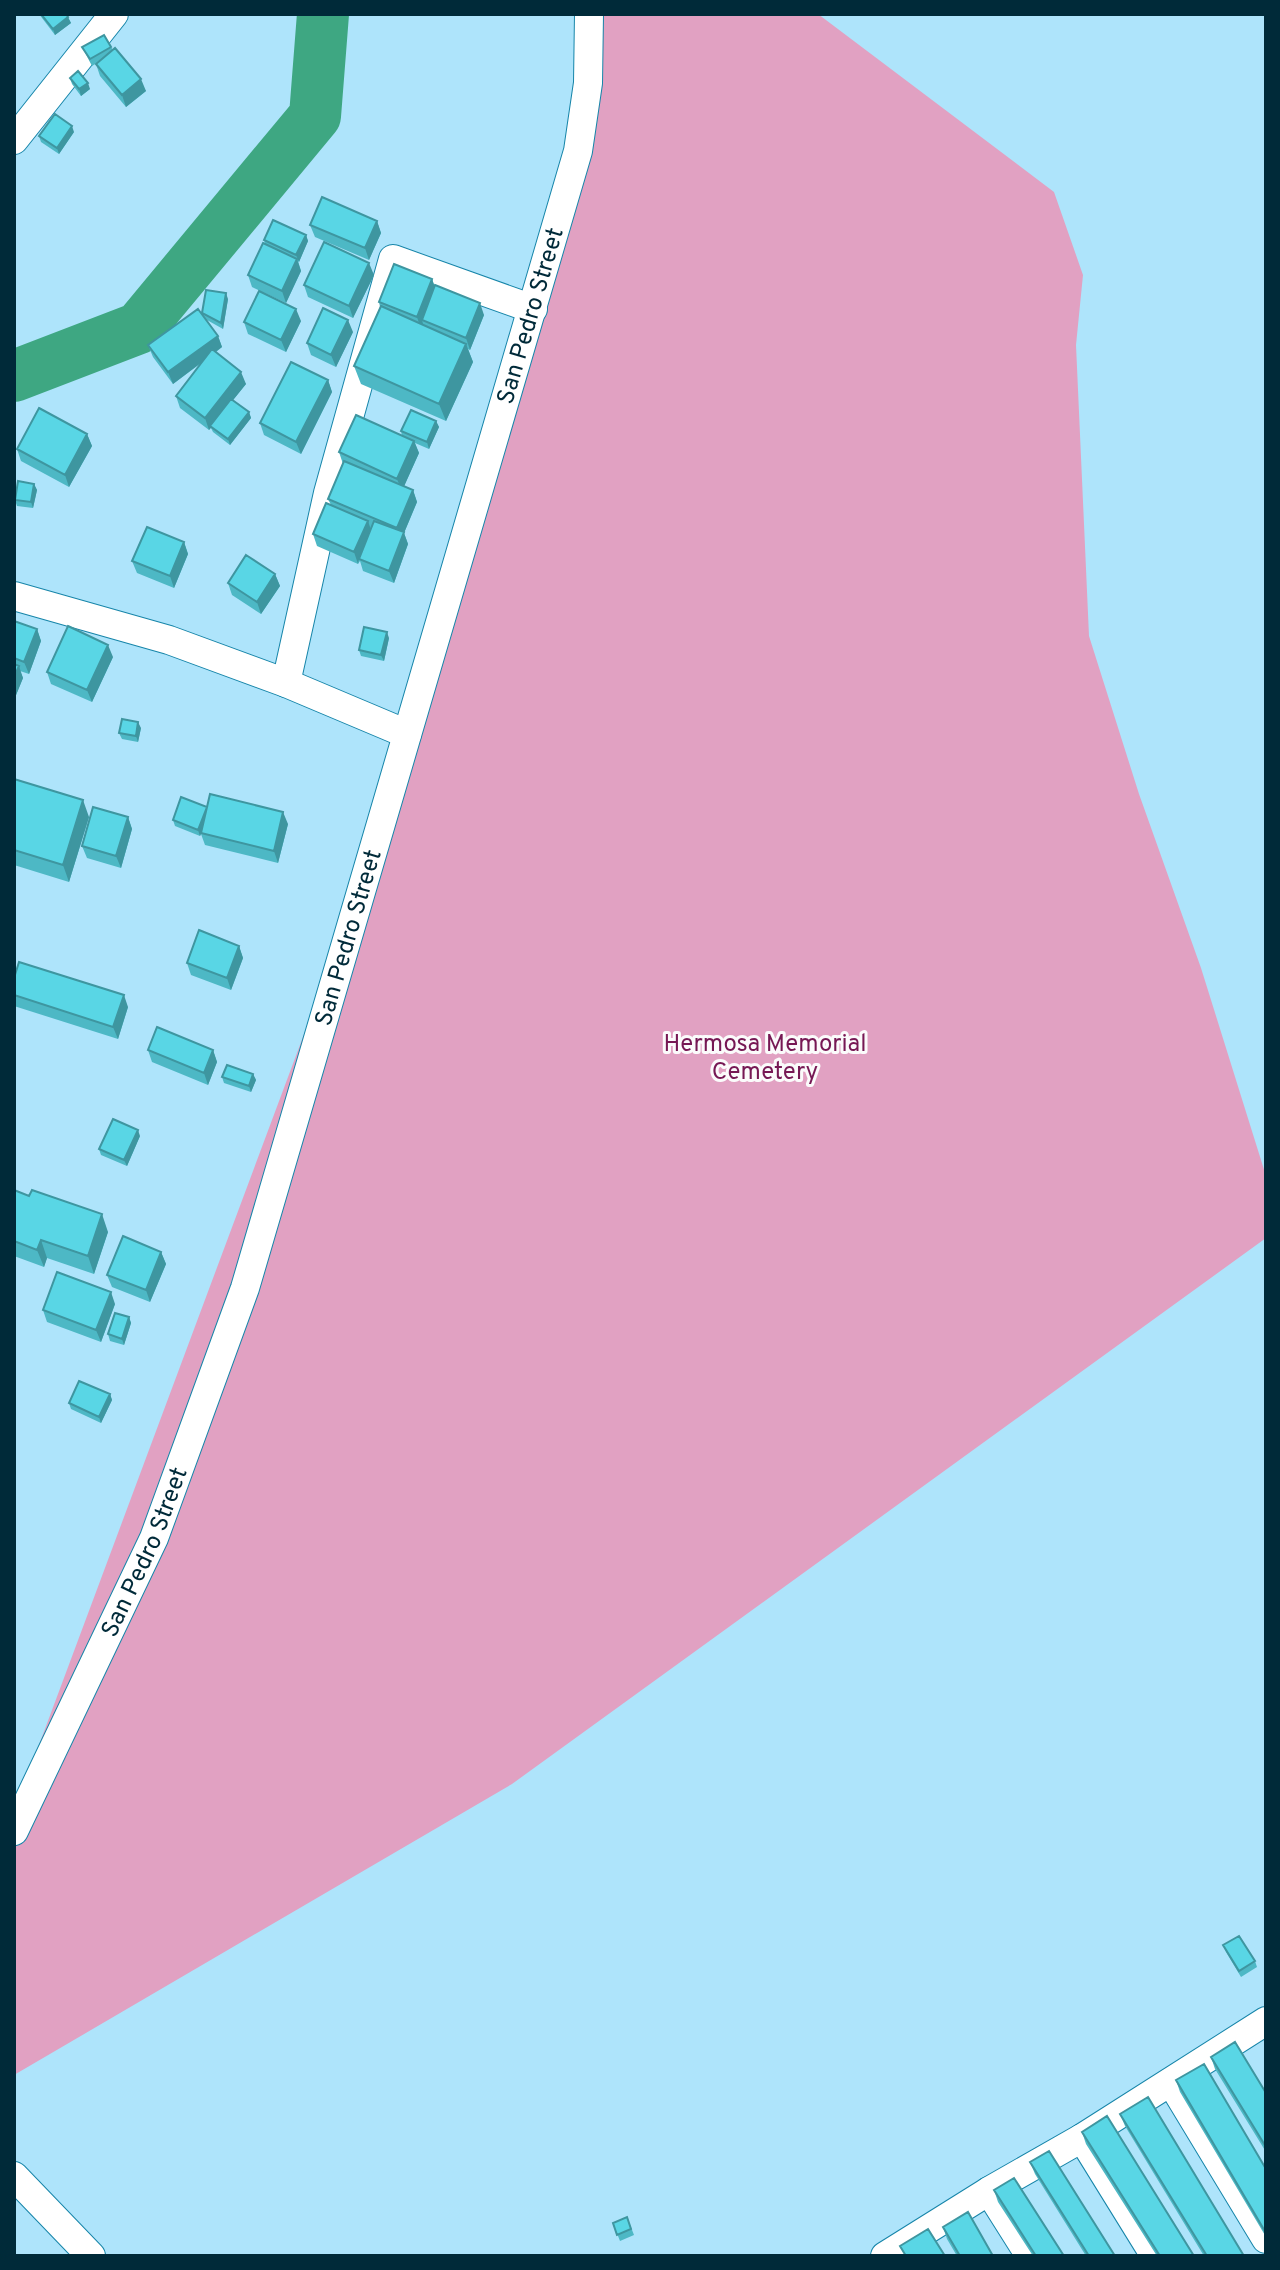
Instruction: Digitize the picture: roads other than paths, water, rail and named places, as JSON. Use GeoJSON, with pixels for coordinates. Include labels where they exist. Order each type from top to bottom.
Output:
{"type":"FeatureCollection","features":[{"type":"Feature","properties":{"kind":"street"},"geometry":{"type":"LineString","coordinates":[[14,140],[114,14]]}},
{"type":"Feature","properties":{"kind":"street","name":"San Pedro Street"},"geometry":{"type":"LineString","coordinates":[[14,1831],[154,1538],[240,1302],[578,151],[588,83],[589,14]]}},
{"type":"Feature","properties":{"kind":"street"},"geometry":{"type":"LineString","coordinates":[[286,683],[328,493],[393,259],[533,309]]}},
{"type":"Feature","properties":{"kind":"street"},"geometry":{"type":"LineString","coordinates":[[14,596],[169,640],[286,683],[407,734]]}},
{"type":"Feature","properties":{"kind":"street"},"geometry":{"type":"LineString","coordinates":[[894,2254],[989,2191],[1082,2138],[1265,2023]]}},
{"type":"Feature","properties":{"kind":"street"},"geometry":{"type":"LineString","coordinates":[[1171,2082],[1266,2239]]}},
{"type":"Feature","properties":{"kind":"street"},"geometry":{"type":"LineString","coordinates":[[1082,2138],[1155,2256]]}},
{"type":"Feature","properties":{"kind":"street"},"geometry":{"type":"LineString","coordinates":[[14,2176],[91,2256]]}},
{"type":"Feature","properties":{"kind":"street"},"geometry":{"type":"LineString","coordinates":[[989,2191],[1030,2256]]}},
{"type":"Feature","properties":{"kind":"waterway"},"geometry":{"type":"LineString","coordinates":[[14,376],[139,328],[315,116],[323,14]]}},
{"type":"Feature","properties":{"kind":"park label","name":"Hermosa Memorial Cemetery"},"geometry":{"type":"Point","coordinates":[765,1057]}}]}
